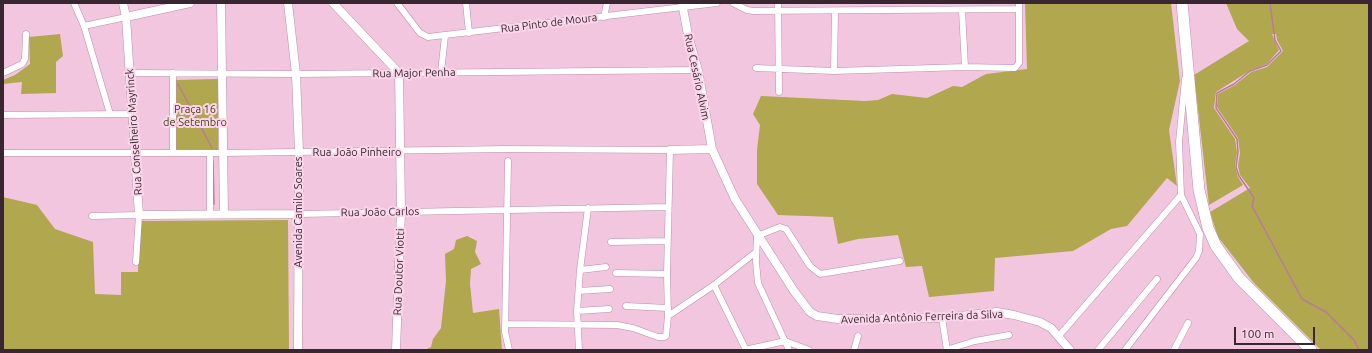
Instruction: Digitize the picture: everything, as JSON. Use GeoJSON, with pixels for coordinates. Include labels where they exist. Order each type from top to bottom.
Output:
{"type":"FeatureCollection","features":[{"type":"Feature","properties":{"kind":"highway"},"geometry":{"type":"LineString","coordinates":[[1183,9],[1198,190],[1208,228],[1216,246],[1239,278],[1310,350]]}},
{"type":"Feature","properties":{"kind":"street"},"geometry":{"type":"LineString","coordinates":[[74,3],[84,26],[110,114]]}},
{"type":"Feature","properties":{"kind":"street","name":"Rua Conselheiro Mayrinck"},"geometry":{"type":"LineString","coordinates":[[123,3],[126,17],[136,153],[139,215],[136,262]]}},
{"type":"Feature","properties":{"kind":"street"},"geometry":{"type":"LineString","coordinates":[[84,26],[190,3]]}},
{"type":"Feature","properties":{"kind":"street"},"geometry":{"type":"LineString","coordinates":[[221,3],[224,214]]}},
{"type":"Feature","properties":{"kind":"street","name":"Avenida Camilo Soares"},"geometry":{"type":"LineString","coordinates":[[288,3],[296,74],[299,152],[298,350]]}},
{"type":"Feature","properties":{"kind":"street"},"geometry":{"type":"LineString","coordinates":[[333,3],[399,73]]}},
{"type":"Feature","properties":{"kind":"street","name":"Rua Pinto de Moura"},"geometry":{"type":"LineString","coordinates":[[397,3],[420,33],[428,37],[604,17],[682,4],[717,3]]}},
{"type":"Feature","properties":{"kind":"street"},"geometry":{"type":"LineString","coordinates":[[466,3],[469,33]]}},
{"type":"Feature","properties":{"kind":"street"},"geometry":{"type":"LineString","coordinates":[[604,17],[607,3]]}},
{"type":"Feature","properties":{"kind":"street"},"geometry":{"type":"LineString","coordinates":[[733,3],[747,10],[778,11],[962,10],[1019,6],[1019,63],[1015,68],[965,67],[834,71],[756,68]]}},
{"type":"Feature","properties":{"kind":"street"},"geometry":{"type":"LineString","coordinates":[[778,3],[779,92]]}},
{"type":"Feature","properties":{"kind":"street"},"geometry":{"type":"LineString","coordinates":[[1183,9],[1187,3]]}},
{"type":"Feature","properties":{"kind":"street","name":"Rua Cesário Alvim"},"geometry":{"type":"LineString","coordinates":[[682,4],[698,70],[712,149]]}},
{"type":"Feature","properties":{"kind":"street"},"geometry":{"type":"LineString","coordinates":[[962,10],[965,67]]}},
{"type":"Feature","properties":{"kind":"street"},"geometry":{"type":"LineString","coordinates":[[834,71],[835,11]]}},
{"type":"Feature","properties":{"kind":"street"},"geometry":{"type":"LineString","coordinates":[[3,73],[22,64],[25,59],[26,34]]}},
{"type":"Feature","properties":{"kind":"street"},"geometry":{"type":"LineString","coordinates":[[441,72],[445,36]]}},
{"type":"Feature","properties":{"kind":"street"},"geometry":{"type":"LineString","coordinates":[[1125,350],[1196,258],[1199,251],[1200,234],[1181,195],[1179,142],[1187,62]]}},
{"type":"Feature","properties":{"kind":"street","name":"Rua Major Penha"},"geometry":{"type":"LineString","coordinates":[[130,73],[296,74],[698,70]]}},
{"type":"Feature","properties":{"kind":"street"},"geometry":{"type":"LineString","coordinates":[[173,73],[173,153]]}},
{"type":"Feature","properties":{"kind":"street","name":"Rua Doutor Viotti"},"geometry":{"type":"LineString","coordinates":[[397,349],[401,211],[399,73]]}},
{"type":"Feature","properties":{"kind":"street"},"geometry":{"type":"LineString","coordinates":[[3,115],[133,114]]}},
{"type":"Feature","properties":{"kind":"street","name":"Rua João Pinheiro"},"geometry":{"type":"LineString","coordinates":[[3,153],[224,153],[712,149]]}},
{"type":"Feature","properties":{"kind":"street","name":"Avenida Antônio Ferreira da Silva"},"geometry":{"type":"LineString","coordinates":[[712,149],[735,199],[757,236],[804,306],[817,316],[838,320],[942,318],[997,312],[1014,314],[1040,322],[1051,328],[1070,350]]}},
{"type":"Feature","properties":{"kind":"street"},"geometry":{"type":"LineString","coordinates":[[506,324],[608,325],[633,328],[661,338],[667,332],[667,241],[670,150]]}},
{"type":"Feature","properties":{"kind":"street"},"geometry":{"type":"LineString","coordinates":[[210,153],[210,214]]}},
{"type":"Feature","properties":{"kind":"street"},"geometry":{"type":"LineString","coordinates":[[508,161],[505,332],[509,350]]}},
{"type":"Feature","properties":{"kind":"street"},"geometry":{"type":"LineString","coordinates":[[1058,337],[1181,195]]}},
{"type":"Feature","properties":{"kind":"street","name":"Rua João Carlos"},"geometry":{"type":"LineString","coordinates":[[92,216],[298,214],[668,207]]}},
{"type":"Feature","properties":{"kind":"street"},"geometry":{"type":"LineString","coordinates":[[579,350],[577,311],[580,270],[588,208]]}},
{"type":"Feature","properties":{"kind":"street"},"geometry":{"type":"LineString","coordinates":[[789,350],[761,291],[756,272],[757,236],[780,227],[786,228],[810,266],[820,274],[900,261]]}},
{"type":"Feature","properties":{"kind":"street"},"geometry":{"type":"LineString","coordinates":[[611,242],[667,241]]}},
{"type":"Feature","properties":{"kind":"street"},"geometry":{"type":"LineString","coordinates":[[668,316],[714,285],[756,252]]}},
{"type":"Feature","properties":{"kind":"street"},"geometry":{"type":"LineString","coordinates":[[580,270],[606,267]]}},
{"type":"Feature","properties":{"kind":"street"},"geometry":{"type":"LineString","coordinates":[[616,273],[667,274]]}},
{"type":"Feature","properties":{"kind":"street"},"geometry":{"type":"LineString","coordinates":[[1098,350],[1157,280]]}},
{"type":"Feature","properties":{"kind":"street"},"geometry":{"type":"LineString","coordinates":[[714,285],[746,350],[785,341],[809,350]]}},
{"type":"Feature","properties":{"kind":"street"},"geometry":{"type":"LineString","coordinates":[[579,291],[610,289]]}},
{"type":"Feature","properties":{"kind":"street"},"geometry":{"type":"LineString","coordinates":[[626,306],[668,308]]}},
{"type":"Feature","properties":{"kind":"street"},"geometry":{"type":"LineString","coordinates":[[577,311],[608,309]]}},
{"type":"Feature","properties":{"kind":"street"},"geometry":{"type":"LineString","coordinates":[[942,318],[947,350],[975,341],[1009,335]]}},
{"type":"Feature","properties":{"kind":"street"},"geometry":{"type":"LineString","coordinates":[[1174,350],[1188,323]]}},
{"type":"Feature","properties":{"kind":"street"},"geometry":{"type":"LineString","coordinates":[[854,350],[858,336]]}},
{"type":"Feature","properties":{"kind":"green space"},"geometry":{"type":"Polygon","coordinates":[[[1025,3],[1171,3],[1180,81],[1169,130],[1177,186],[1167,178],[1127,226],[1111,229],[1073,251],[995,258],[994,291],[929,297],[922,266],[906,267],[898,235],[858,239],[838,244],[833,217],[778,215],[757,184],[757,150],[760,125],[753,114],[761,96],[865,101],[878,100],[892,94],[927,98],[953,86],[962,87],[986,74],[1027,69],[1025,3]]]}},
{"type":"Feature","properties":{"kind":"green space"},"geometry":{"type":"Polygon","coordinates":[[[1226,3],[1369,3],[1369,350],[1321,350],[1254,283],[1218,237],[1210,212],[1250,188],[1240,175],[1238,166],[1240,153],[1238,138],[1217,107],[1218,94],[1235,85],[1251,72],[1267,67],[1283,51],[1277,40],[1276,34],[1272,34],[1279,50],[1267,64],[1251,70],[1216,92],[1214,108],[1235,139],[1237,152],[1235,166],[1238,177],[1243,185],[1209,205],[1194,75],[1249,41],[1237,29],[1226,3]]]}},
{"type":"Feature","properties":{"kind":"green space"},"geometry":{"type":"Polygon","coordinates":[[[60,34],[63,56],[56,62],[56,93],[21,94],[22,82],[3,84],[3,80],[15,75],[30,64],[29,37],[60,34]]]}},
{"type":"Feature","properties":{"kind":"green space","name":"Praça 16 de Setembro"},"geometry":{"type":"Polygon","coordinates":[[[218,79],[218,152],[173,150],[173,80],[218,79]]]}},
{"type":"Feature","properties":{"kind":"green space"},"geometry":{"type":"Polygon","coordinates":[[[3,197],[37,205],[55,229],[93,242],[95,294],[121,295],[121,272],[138,272],[139,221],[288,220],[289,350],[3,350],[3,197]]]}},
{"type":"Feature","properties":{"kind":"green space"},"geometry":{"type":"Polygon","coordinates":[[[467,236],[477,241],[475,252],[481,264],[471,269],[470,284],[473,313],[499,309],[502,350],[424,350],[431,347],[433,339],[441,328],[446,281],[445,254],[454,249],[456,240],[467,236]]]}},
{"type":"Feature","properties":{"kind":"waterway"},"geometry":{"type":"LineString","coordinates":[[1270,3],[1275,40],[1281,51],[1267,65],[1250,71],[1234,84],[1217,93],[1216,108],[1237,139],[1238,152],[1236,167],[1239,176],[1254,198],[1252,206],[1302,299],[1326,312],[1354,340],[1359,350]]}},
{"type":"Feature","properties":{"kind":"waterway"},"geometry":{"type":"LineString","coordinates":[[178,84],[212,148]]}},
{"type":"Feature","properties":{"kind":"waterway"},"geometry":{"type":"LineString","coordinates":[[213,161],[214,204]]}}]}
